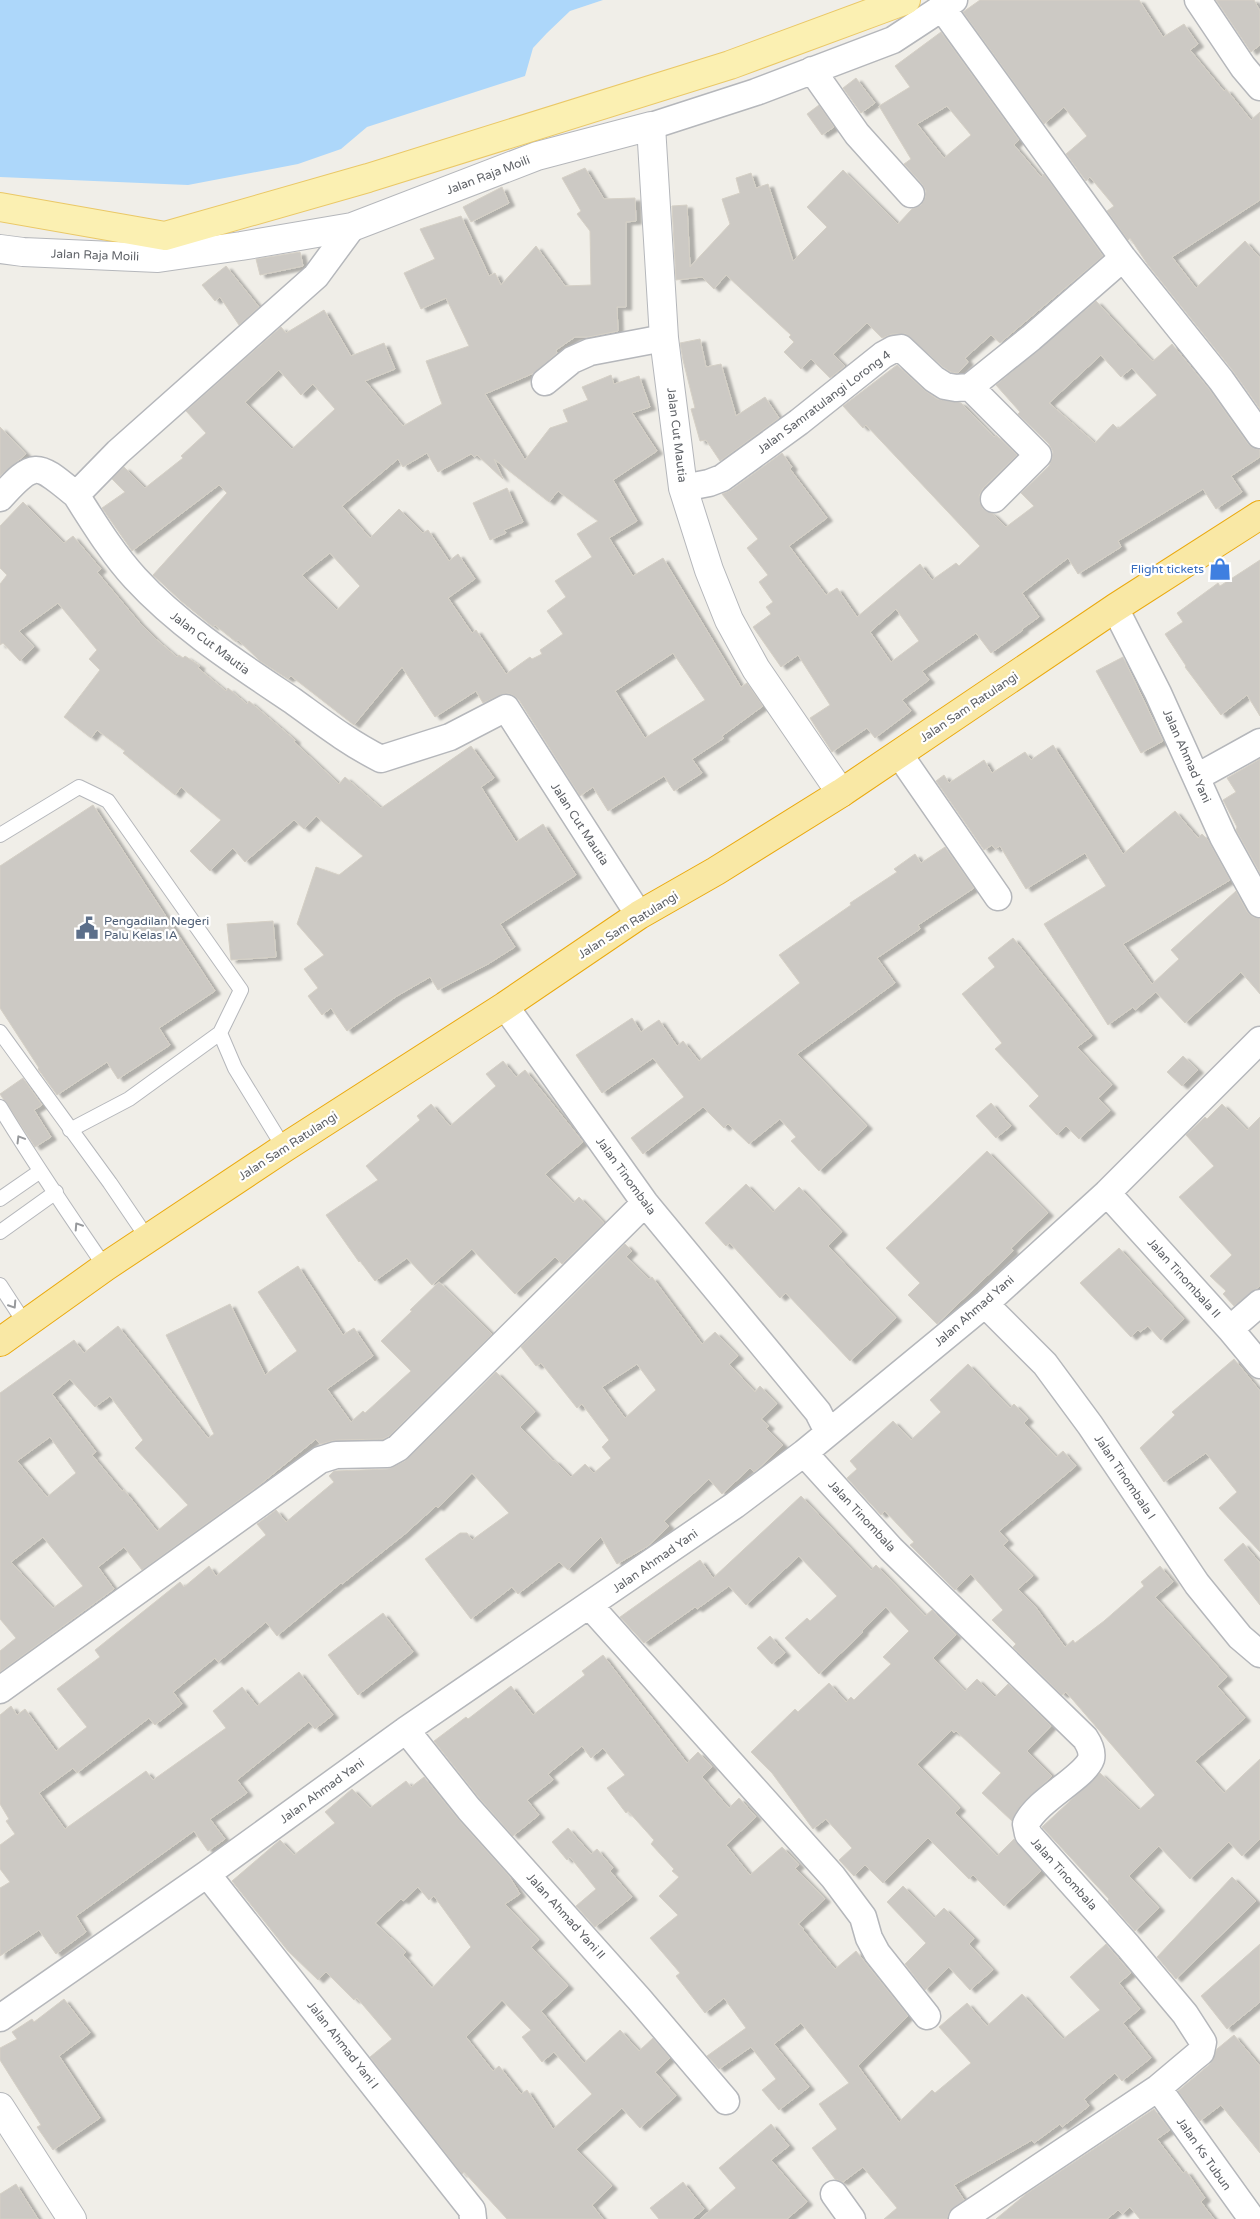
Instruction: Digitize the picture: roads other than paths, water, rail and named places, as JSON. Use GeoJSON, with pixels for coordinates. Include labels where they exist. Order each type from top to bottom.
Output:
{"type":"FeatureCollection","features":[{"type":"Feature","properties":{"kind":"highway","name":"Jalan Sam Ratulangi"},"geometry":{"type":"LineString","coordinates":[[0,1342],[105,1267],[284,1148],[505,1006],[639,915],[716,872],[841,793],[1115,608],[1260,515]]}},
{"type":"Feature","properties":{"kind":"main road"},"geometry":{"type":"LineString","coordinates":[[0,207],[165,236],[368,178],[730,65],[906,0]]}},
{"type":"Feature","properties":{"kind":"street"},"geometry":{"type":"LineString","coordinates":[[1198,0],[1243,67],[1260,87]]}},
{"type":"Feature","properties":{"kind":"street"},"geometry":{"type":"LineString","coordinates":[[948,4],[1123,258],[1220,380],[1260,435]]}},
{"type":"Feature","properties":{"kind":"street","name":"Jalan Raja Moili"},"geometry":{"type":"LineString","coordinates":[[0,249],[23,252],[158,258],[241,246],[352,226],[537,156],[651,126],[756,92],[893,40],[948,4]]}},
{"type":"Feature","properties":{"kind":"street"},"geometry":{"type":"LineString","coordinates":[[812,70],[857,134],[911,194]]}},
{"type":"Feature","properties":{"kind":"street","name":"Jalan Cut Mautia"},"geometry":{"type":"LineString","coordinates":[[651,126],[664,338],[684,488],[709,570],[729,620],[756,669],[841,793]]}},
{"type":"Feature","properties":{"kind":"street"},"geometry":{"type":"LineString","coordinates":[[0,498],[20,476],[27,471],[38,470],[48,472],[76,495],[118,452],[316,276],[352,226]]}},
{"type":"Feature","properties":{"kind":"street"},"geometry":{"type":"LineString","coordinates":[[994,499],[1038,455],[970,387],[1123,258]]}},
{"type":"Feature","properties":{"kind":"street"},"geometry":{"type":"LineString","coordinates":[[545,382],[572,360],[590,352],[664,338]]}},
{"type":"Feature","properties":{"kind":"street","name":"Jalan Samratulangi Lorong 4"},"geometry":{"type":"LineString","coordinates":[[684,488],[709,483],[722,478],[894,349],[901,348],[934,379],[945,386],[956,388],[970,387]]}},
{"type":"Feature","properties":{"kind":"street","name":"Jalan Cut Mautia"},"geometry":{"type":"LineString","coordinates":[[76,495],[110,548],[134,577],[165,609],[228,657],[353,745],[381,759],[450,737],[506,708],[639,915]]}},
{"type":"Feature","properties":{"kind":"street","name":"Jalan Ahmad Yani"},"geometry":{"type":"LineString","coordinates":[[1115,608],[1197,776],[1222,836],[1260,904]]}},
{"type":"Feature","properties":{"kind":"street"},"geometry":{"type":"LineString","coordinates":[[1197,776],[1260,742]]}},
{"type":"Feature","properties":{"kind":"street"},"geometry":{"type":"LineString","coordinates":[[899,754],[998,897]]}},
{"type":"Feature","properties":{"kind":"street","name":"Jalan Tinombala"},"geometry":{"type":"LineString","coordinates":[[505,1006],[645,1203],[818,1412],[825,1426],[825,1435]]}},
{"type":"Feature","properties":{"kind":"street","name":"Jalan Ahmad Yani"},"geometry":{"type":"LineString","coordinates":[[0,2018],[207,1874],[406,1730],[590,1606],[735,1505],[804,1453],[985,1304],[1107,1193],[1260,1040]]}},
{"type":"Feature","properties":{"kind":"street","name":"Jalan Tinombala II"},"geometry":{"type":"LineString","coordinates":[[1107,1193],[1230,1329],[1260,1365]]}},
{"type":"Feature","properties":{"kind":"street"},"geometry":{"type":"LineString","coordinates":[[0,1690],[320,1460],[336,1454],[387,1454],[398,1448],[645,1203]]}},
{"type":"Feature","properties":{"kind":"street","name":"Jalan Tinombala I"},"geometry":{"type":"LineString","coordinates":[[985,1304],[1045,1364],[1090,1425],[1197,1584],[1240,1637],[1260,1654]]}},
{"type":"Feature","properties":{"kind":"street"},"geometry":{"type":"LineString","coordinates":[[1230,1329],[1260,1304]]}},
{"type":"Feature","properties":{"kind":"street","name":"Jalan Tinombala"},"geometry":{"type":"LineString","coordinates":[[804,1453],[891,1549],[1090,1745],[1092,1754],[1088,1765],[1032,1812],[1026,1828],[1031,1839],[1128,1946],[1186,2014],[1202,2038],[1203,2046],[1201,2052],[1158,2088],[962,2219]]}},
{"type":"Feature","properties":{"kind":"street"},"geometry":{"type":"LineString","coordinates":[[590,1606],[833,1877],[863,1917],[869,1938],[877,1953],[927,2016]]}},
{"type":"Feature","properties":{"kind":"street","name":"Jalan Ahmad Yani II"},"geometry":{"type":"LineString","coordinates":[[406,1730],[469,1809],[639,1999],[726,2101]]}},
{"type":"Feature","properties":{"kind":"street","name":"Jalan Ahmad Yani I"},"geometry":{"type":"LineString","coordinates":[[207,1874],[472,2210],[473,2219]]}},
{"type":"Feature","properties":{"kind":"street","name":"Jalan Ks Tubun"},"geometry":{"type":"LineString","coordinates":[[1158,2088],[1252,2219]]}},
{"type":"Feature","properties":{"kind":"street"},"geometry":{"type":"LineString","coordinates":[[0,2107],[72,2219]]}},
{"type":"Feature","properties":{"kind":"street"},"geometry":{"type":"LineString","coordinates":[[834,2194],[852,2219]]}},
{"type":"Feature","properties":{"kind":"lane"},"geometry":{"type":"LineString","coordinates":[[0,835],[79,787],[108,801],[241,990],[220,1033],[129,1099],[70,1130]]}},
{"type":"Feature","properties":{"kind":"lane"},"geometry":{"type":"LineString","coordinates":[[0,1032],[110,1183],[148,1239]]}},
{"type":"Feature","properties":{"kind":"lane"},"geometry":{"type":"LineString","coordinates":[[220,1033],[235,1068],[284,1148]]}},
{"type":"Feature","properties":{"kind":"lane"},"geometry":{"type":"LineString","coordinates":[[0,1107],[39,1172],[56,1192],[105,1267]]}},
{"type":"Feature","properties":{"kind":"lane"},"geometry":{"type":"LineString","coordinates":[[0,1199],[39,1172]]}},
{"type":"Feature","properties":{"kind":"lane"},"geometry":{"type":"LineString","coordinates":[[0,1232],[56,1192]]}},
{"type":"Feature","properties":{"kind":"lane"},"geometry":{"type":"LineString","coordinates":[[0,1285],[26,1325]]}},
{"type":"Feature","properties":{"kind":"water"},"geometry":{"type":"Polygon","coordinates":[[[0,0],[603,0],[570,11],[547,33],[533,48],[525,76],[367,127],[341,149],[298,164],[188,185],[0,177],[0,0]]]}},
{"type":"Feature","properties":{"kind":"place","name":"Flight tickets"},"geometry":{"type":"Point","coordinates":[1220,569]}},
{"type":"Feature","properties":{"kind":"place","name":"Pengadilan Negeri Palu Kelas IA"},"geometry":{"type":"Point","coordinates":[87,928]}}]}
